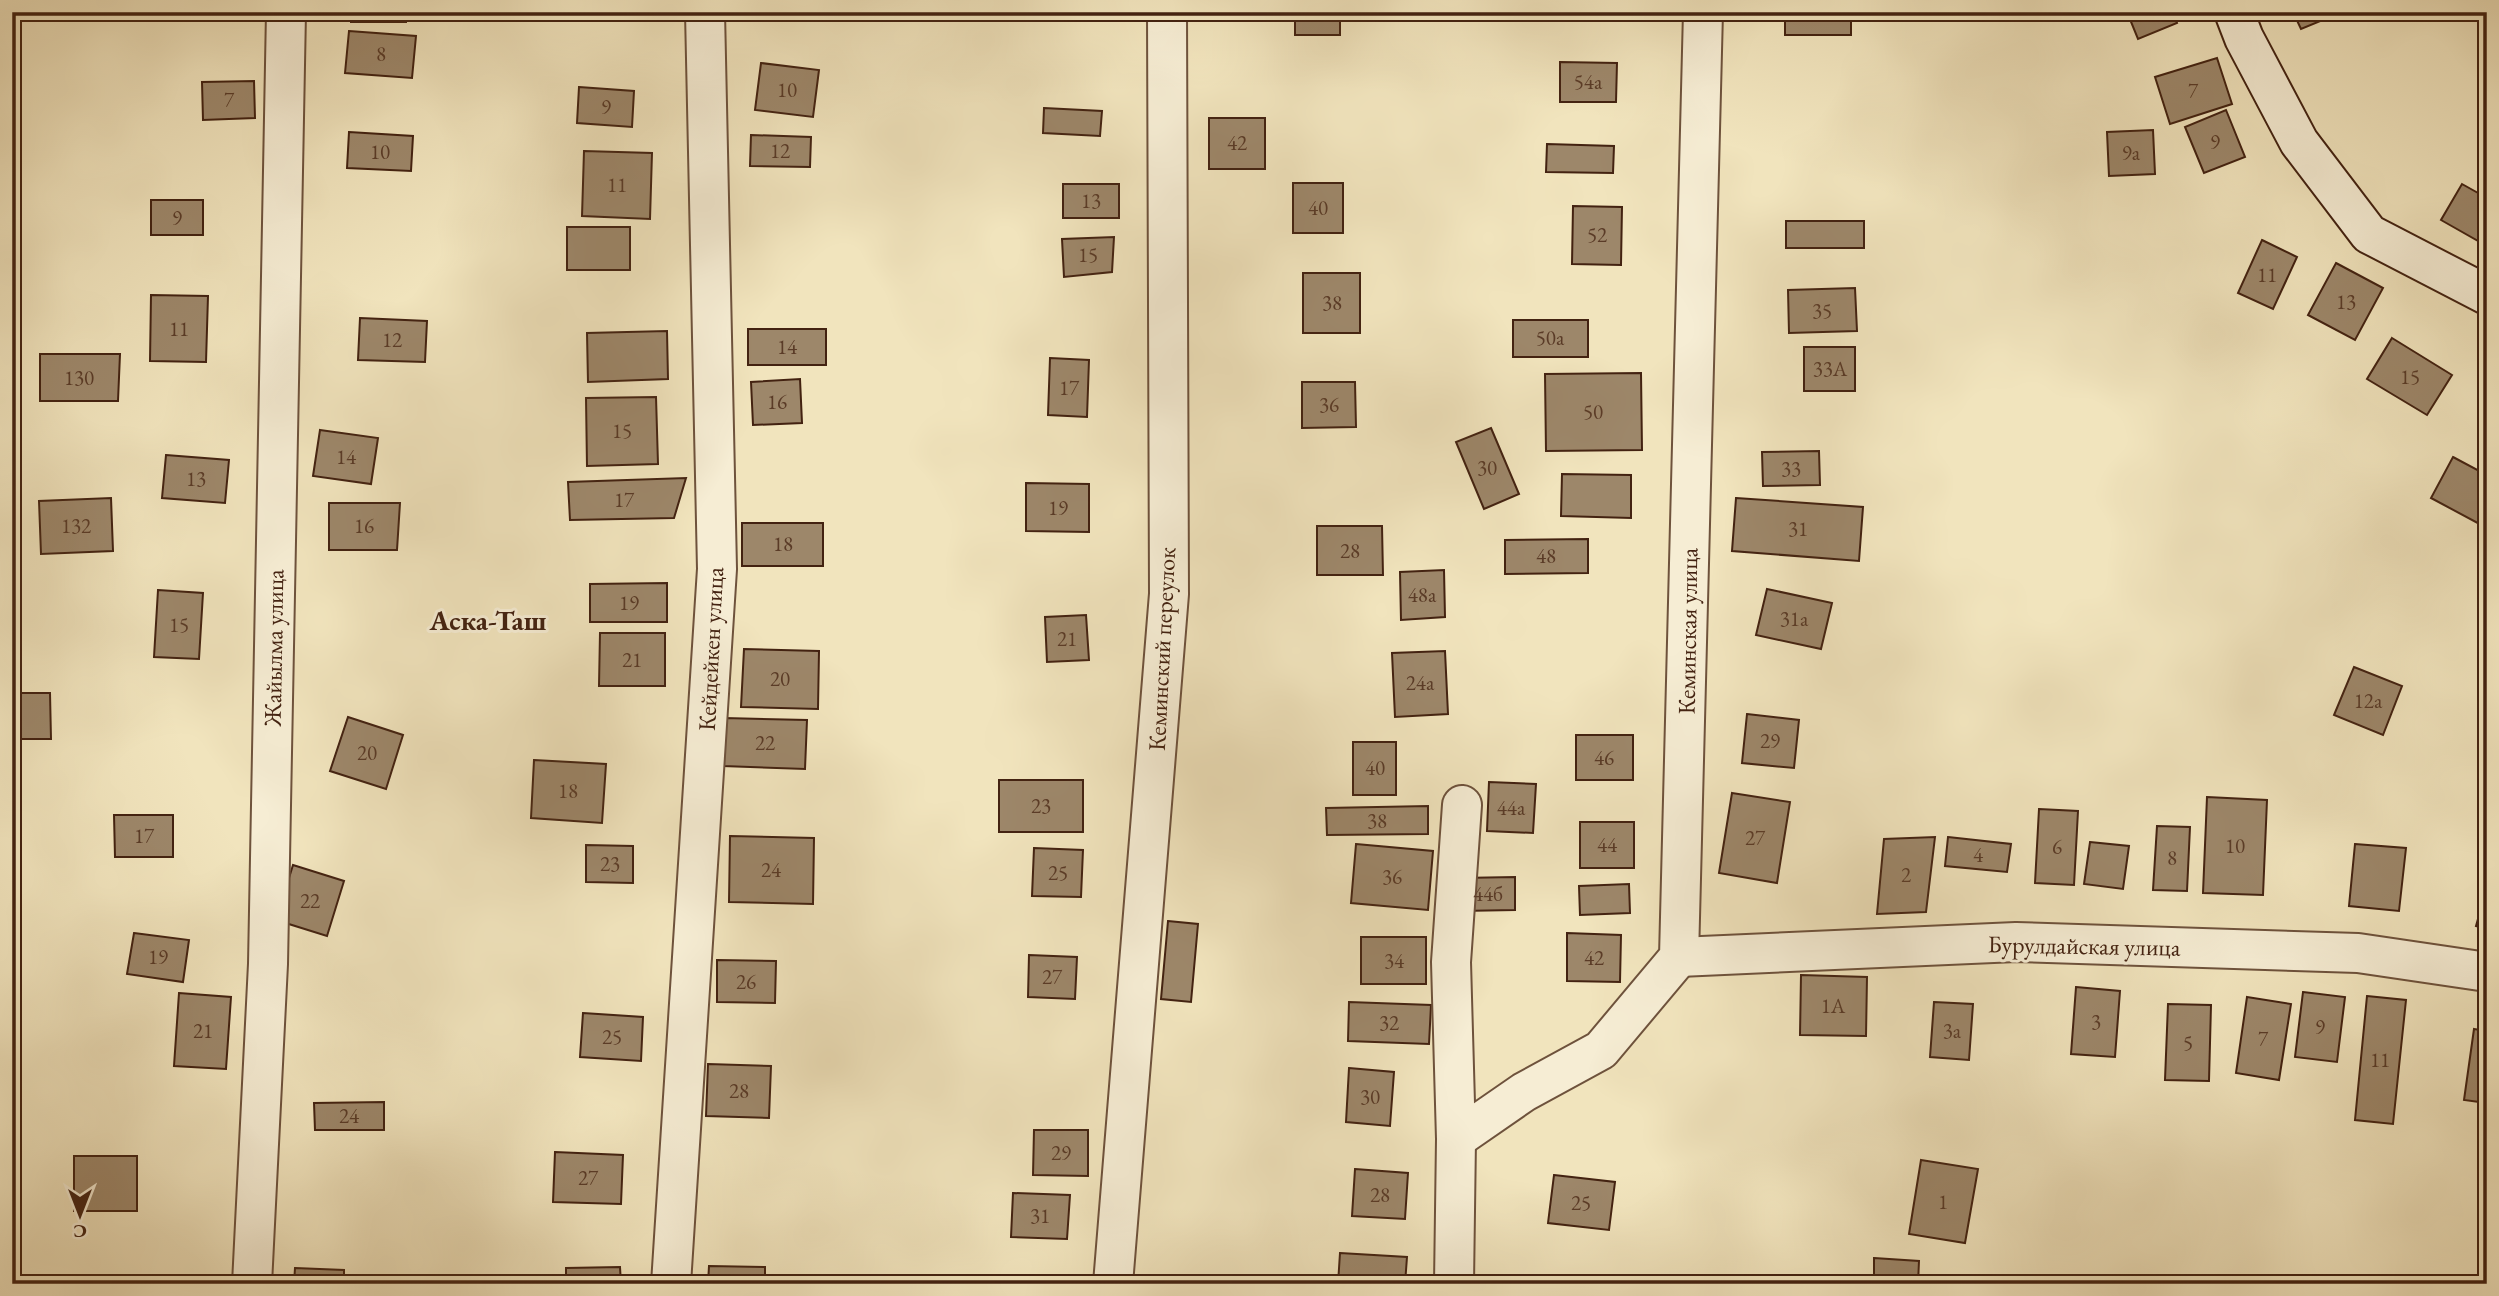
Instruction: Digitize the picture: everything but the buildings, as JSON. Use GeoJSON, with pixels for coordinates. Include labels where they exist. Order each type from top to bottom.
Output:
{"type":"FeatureCollection","features":[{"type":"Feature","properties":{"kind":"street","name":"Жайылма улица"},"geometry":{"type":"LineString","coordinates":[[252,1284],[268,964],[286,12]]}},
{"type":"Feature","properties":{"kind":"street","name":"Кейдейкен улица"},"geometry":{"type":"LineString","coordinates":[[671,1284],[717,569],[705,12]]}},
{"type":"Feature","properties":{"kind":"street","name":"Кеминский переулок"},"geometry":{"type":"LineString","coordinates":[[1113,1284],[1169,594],[1167,12]]}},
{"type":"Feature","properties":{"kind":"street","name":"Кеминская улица"},"geometry":{"type":"LineString","coordinates":[[1679,957],[1703,12]]}},
{"type":"Feature","properties":{"kind":"street"},"geometry":{"type":"LineString","coordinates":[[2234,12],[2244,38],[2300,142],[2370,234],[2487,295]]}},
{"type":"Feature","properties":{"kind":"street"},"geometry":{"type":"LineString","coordinates":[[1454,1284],[1456,1139],[1451,962],[1462,805]]}},
{"type":"Feature","properties":{"kind":"street","name":"Бурулдайская улица"},"geometry":{"type":"LineString","coordinates":[[1679,957],[2016,942],[2358,953],[2487,972]]}},
{"type":"Feature","properties":{"kind":"street"},"geometry":{"type":"LineString","coordinates":[[1456,1139],[1524,1092],[1601,1050],[1679,957]]}},
{"type":"Feature","properties":{"kind":"district","name":"Аска-Таш"},"geometry":{"type":"Point","coordinates":[488,620]}}]}
